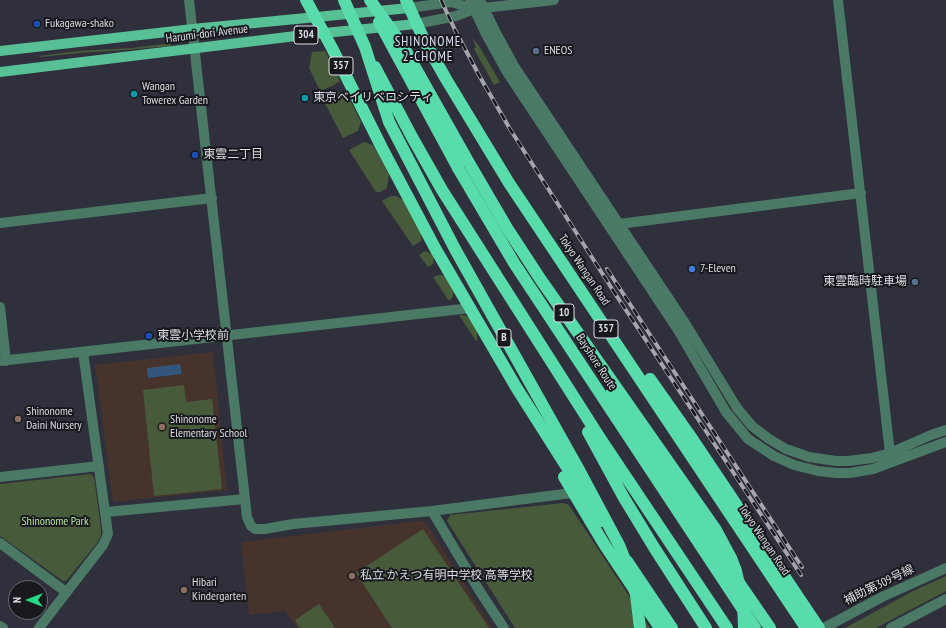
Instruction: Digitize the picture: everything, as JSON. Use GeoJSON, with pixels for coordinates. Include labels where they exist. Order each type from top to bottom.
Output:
{"type":"FeatureCollection","features":[{"type":"Feature","properties":{"kind":"highway","name":"357"},"geometry":{"type":"LineString","coordinates":[[306,0],[435,248],[516,387],[571,475],[672,628]]}},
{"type":"Feature","properties":{"kind":"highway","name":"B"},"geometry":{"type":"LineString","coordinates":[[344,0],[365,47],[412,137],[442,190],[494,274],[594,428],[727,628]]}},
{"type":"Feature","properties":{"kind":"highway","name":"Bayshore Route"},"geometry":{"type":"LineString","coordinates":[[368,0],[393,51],[458,168],[514,263],[754,628]]}},
{"type":"Feature","properties":{"kind":"highway","name":"10"},"geometry":{"type":"LineString","coordinates":[[368,0],[403,46],[507,228],[716,530],[731,558],[736,571],[742,601],[744,628]]}},
{"type":"Feature","properties":{"kind":"highway","name":"Tokyo Wangan Road"},"geometry":{"type":"LineString","coordinates":[[407,4],[416,24],[446,79],[517,196],[806,628]]}},
{"type":"Feature","properties":{"kind":"highway","name":"B"},"geometry":{"type":"LineString","coordinates":[[365,47],[389,122],[490,314],[579,470],[619,545],[629,570],[636,595],[640,628]]}},
{"type":"Feature","properties":{"kind":"highway"},"geometry":{"type":"LineString","coordinates":[[514,263],[625,416],[770,628]]}},
{"type":"Feature","properties":{"kind":"highway"},"geometry":{"type":"LineString","coordinates":[[494,274],[506,299],[586,429],[624,498],[706,628]]}},
{"type":"Feature","properties":{"kind":"highway","name":"357"},"geometry":{"type":"LineString","coordinates":[[615,341],[641,366],[819,628]]}},
{"type":"Feature","properties":{"kind":"highway"},"geometry":{"type":"LineString","coordinates":[[516,387],[572,492],[660,628]]}},
{"type":"Feature","properties":{"kind":"main road","name":"304"},"geometry":{"type":"LineString","coordinates":[[314,17],[407,4]]}},
{"type":"Feature","properties":{"kind":"main road","name":"Harumi-dori Avenue"},"geometry":{"type":"LineString","coordinates":[[0,51],[314,17]]}},
{"type":"Feature","properties":{"kind":"main road","name":"Harumi-dori Avenue"},"geometry":{"type":"LineString","coordinates":[[0,72],[323,33],[416,24]]}},
{"type":"Feature","properties":{"kind":"street"},"geometry":{"type":"LineString","coordinates":[[190,0],[245,499],[249,523],[251,526],[265,529],[293,524],[432,511],[572,492]]}},
{"type":"Feature","properties":{"kind":"street"},"geometry":{"type":"LineString","coordinates":[[407,4],[452,2],[477,4],[554,0]]}},
{"type":"Feature","properties":{"kind":"street"},"geometry":{"type":"LineString","coordinates":[[838,0],[890,453]]}},
{"type":"Feature","properties":{"kind":"street"},"geometry":{"type":"LineString","coordinates":[[416,24],[456,16],[477,4]]}},
{"type":"Feature","properties":{"kind":"street"},"geometry":{"type":"LineString","coordinates":[[477,4],[496,33],[514,66],[685,323],[737,408],[752,426],[761,434],[786,449],[809,457],[848,461],[872,458],[890,453],[946,430]]}},
{"type":"Feature","properties":{"kind":"street"},"geometry":{"type":"LineString","coordinates":[[477,4],[507,72],[678,330],[726,412],[748,438],[769,453],[794,465],[818,471],[836,473],[850,473],[873,469],[946,442]]}},
{"type":"Feature","properties":{"kind":"street"},"geometry":{"type":"LineString","coordinates":[[619,224],[861,193]]}},
{"type":"Feature","properties":{"kind":"street"},"geometry":{"type":"LineString","coordinates":[[0,223],[212,198]]}},
{"type":"Feature","properties":{"kind":"street"},"geometry":{"type":"LineString","coordinates":[[0,307],[3,361],[470,308]]}},
{"type":"Feature","properties":{"kind":"street"},"geometry":{"type":"LineString","coordinates":[[39,628],[106,542],[108,534],[83,352]]}},
{"type":"Feature","properties":{"kind":"street"},"geometry":{"type":"LineString","coordinates":[[0,477],[99,466]]}},
{"type":"Feature","properties":{"kind":"street"},"geometry":{"type":"LineString","coordinates":[[106,512],[245,499]]}},
{"type":"Feature","properties":{"kind":"street"},"geometry":{"type":"LineString","coordinates":[[432,511],[479,590],[504,628]]}},
{"type":"Feature","properties":{"kind":"street"},"geometry":{"type":"LineString","coordinates":[[0,543],[66,592]]}},
{"type":"Feature","properties":{"kind":"street","name":"補助第309号線"},"geometry":{"type":"LineString","coordinates":[[824,628],[882,597],[946,568]]}},
{"type":"Feature","properties":{"kind":"street"},"geometry":{"type":"LineString","coordinates":[[891,628],[946,599]]}},
{"type":"Feature","properties":{"kind":"shaded area","name":"Shinonome Elementary School"},"geometry":{"type":"Polygon","coordinates":[[[213,352],[227,490],[113,502],[95,365],[213,352]]]}},
{"type":"Feature","properties":{"kind":"shaded area","name":"私立 かえつ有明中学校 高等学校"},"geometry":{"type":"Polygon","coordinates":[[[420,521],[427,524],[492,628],[297,628],[285,611],[249,615],[241,542],[420,521]]]}},
{"type":"Feature","properties":{"kind":"green space"},"geometry":{"type":"Polygon","coordinates":[[[472,37],[500,82],[494,85],[474,49],[476,47],[472,37]]]}},
{"type":"Feature","properties":{"kind":"green space"},"geometry":{"type":"Polygon","coordinates":[[[171,43],[171,46],[39,56],[77,51],[132,48],[171,43]]]}},
{"type":"Feature","properties":{"kind":"green space"},"geometry":{"type":"Polygon","coordinates":[[[325,51],[340,81],[320,91],[309,68],[312,52],[325,51]]]}},
{"type":"Feature","properties":{"kind":"green space"},"geometry":{"type":"Polygon","coordinates":[[[337,92],[346,92],[361,122],[358,131],[343,138],[322,98],[337,92]]]}},
{"type":"Feature","properties":{"kind":"green space"},"geometry":{"type":"Polygon","coordinates":[[[364,142],[373,145],[389,174],[387,188],[380,192],[376,192],[349,150],[364,142]]]}},
{"type":"Feature","properties":{"kind":"green space"},"geometry":{"type":"Polygon","coordinates":[[[391,196],[396,196],[403,200],[421,231],[421,241],[413,246],[382,201],[391,196]]]}},
{"type":"Feature","properties":{"kind":"green space"},"geometry":{"type":"Polygon","coordinates":[[[425,251],[434,255],[433,264],[428,267],[419,255],[425,251]]]}},
{"type":"Feature","properties":{"kind":"green space"},"geometry":{"type":"Polygon","coordinates":[[[438,275],[447,277],[453,291],[453,297],[449,301],[433,277],[438,275]]]}},
{"type":"Feature","properties":{"kind":"green space"},"geometry":{"type":"Polygon","coordinates":[[[459,315],[471,318],[477,329],[476,341],[459,315]]]}},
{"type":"Feature","properties":{"kind":"green space"},"geometry":{"type":"Polygon","coordinates":[[[184,385],[186,402],[212,399],[222,489],[154,496],[143,390],[184,385]]]}},
{"type":"Feature","properties":{"kind":"green space","name":"Shinonome Park"},"geometry":{"type":"Polygon","coordinates":[[[91,474],[94,477],[101,535],[97,543],[66,581],[63,581],[0,536],[0,484],[91,474]]]}},
{"type":"Feature","properties":{"kind":"green space"},"geometry":{"type":"Polygon","coordinates":[[[563,503],[569,505],[650,628],[515,628],[447,521],[450,515],[563,503]]]}},
{"type":"Feature","properties":{"kind":"green space"},"geometry":{"type":"Polygon","coordinates":[[[423,529],[489,628],[392,628],[356,573],[423,529]]]}},
{"type":"Feature","properties":{"kind":"green space"},"geometry":{"type":"Polygon","coordinates":[[[946,576],[946,591],[876,628],[845,628],[913,591],[946,576]]]}},
{"type":"Feature","properties":{"kind":"green space"},"geometry":{"type":"Polygon","coordinates":[[[319,604],[335,628],[300,628],[295,620],[319,604]]]}},
{"type":"Feature","properties":{"kind":"water"},"geometry":{"type":"Polygon","coordinates":[[[180,364],[182,374],[148,378],[147,368],[180,364]]]}},
{"type":"Feature","properties":{"kind":"railway"},"geometry":{"type":"LineString","coordinates":[[441,0],[480,77],[510,129],[616,295],[801,575]]}},
{"type":"Feature","properties":{"kind":"railway"},"geometry":{"type":"LineString","coordinates":[[607,269],[802,567]]}},
{"type":"Feature","properties":{"kind":"place","name":"Fukagawa-shako"},"geometry":{"type":"Point","coordinates":[37,24]}},
{"type":"Feature","properties":{"kind":"place","name":"ENEOS"},"geometry":{"type":"Point","coordinates":[536,51]}},
{"type":"Feature","properties":{"kind":"place","name":"Wangan Towerex Garden"},"geometry":{"type":"Point","coordinates":[134,94]}},
{"type":"Feature","properties":{"kind":"place","name":"東京ベイリベロシティ"},"geometry":{"type":"Point","coordinates":[305,98]}},
{"type":"Feature","properties":{"kind":"place","name":"東雲二丁目"},"geometry":{"type":"Point","coordinates":[195,155]}},
{"type":"Feature","properties":{"kind":"place","name":"7-Eleven"},"geometry":{"type":"Point","coordinates":[692,269]}},
{"type":"Feature","properties":{"kind":"place","name":"東雲臨時駐車場"},"geometry":{"type":"Point","coordinates":[915,282]}},
{"type":"Feature","properties":{"kind":"place","name":"東雲小学校前"},"geometry":{"type":"Point","coordinates":[149,336]}},
{"type":"Feature","properties":{"kind":"place","name":"Shinonome Daini Nursery"},"geometry":{"type":"Point","coordinates":[18,419]}},
{"type":"Feature","properties":{"kind":"place","name":"Shinonome Elementary School"},"geometry":{"type":"Point","coordinates":[162,427]}},
{"type":"Feature","properties":{"kind":"place","name":"私立 かえつ有明中学校 高等学校"},"geometry":{"type":"Point","coordinates":[352,576]}},
{"type":"Feature","properties":{"kind":"place","name":"Hibari Kindergarten"},"geometry":{"type":"Point","coordinates":[184,590]}},
{"type":"Feature","properties":{"kind":"district","name":"SHINONOME 2-CHOME"},"geometry":{"type":"Point","coordinates":[428,50]}}]}
